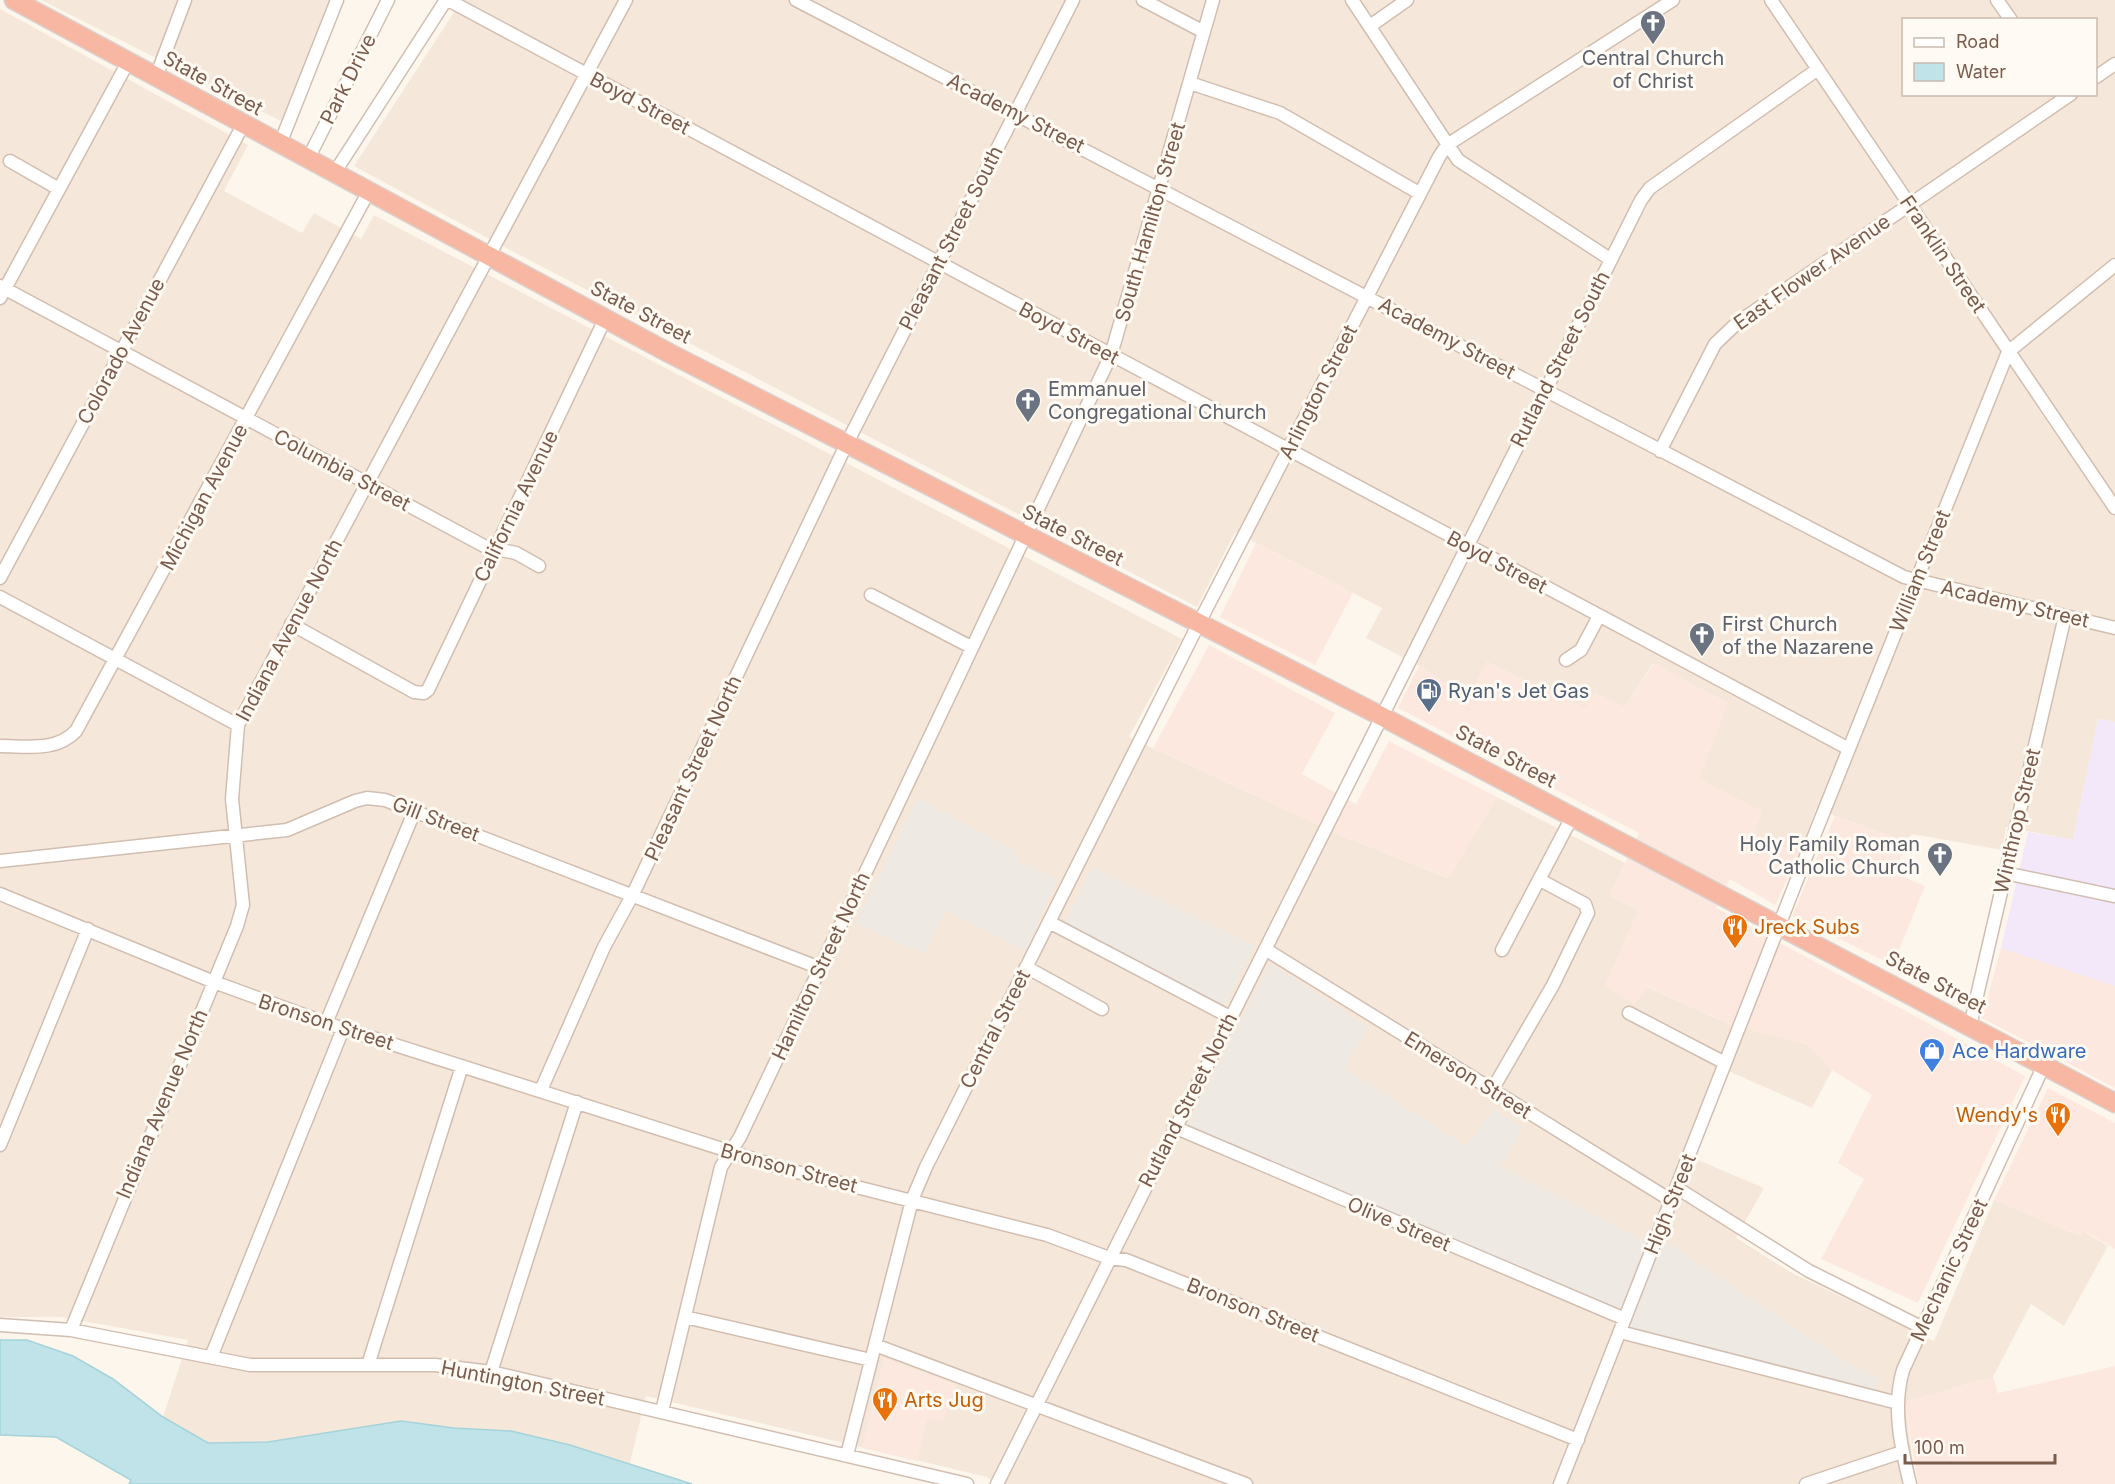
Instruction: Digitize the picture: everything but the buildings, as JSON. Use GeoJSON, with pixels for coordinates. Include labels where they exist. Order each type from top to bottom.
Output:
{"type":"FeatureCollection","features":[{"type":"Feature","properties":{"kind":"highway","name":"State Street"},"geometry":{"type":"LineString","coordinates":[[14,0],[605,319],[846,445],[1381,716],[2115,1103]]}},
{"type":"Feature","properties":{"kind":"street"},"geometry":{"type":"LineString","coordinates":[[156,77],[185,0]]}},
{"type":"Feature","properties":{"kind":"street"},"geometry":{"type":"LineString","coordinates":[[280,144],[337,0]]}},
{"type":"Feature","properties":{"kind":"street","name":"Park Drive"},"geometry":{"type":"LineString","coordinates":[[308,159],[388,0]]}},
{"type":"Feature","properties":{"kind":"street"},"geometry":{"type":"LineString","coordinates":[[335,172],[447,0]]}},
{"type":"Feature","properties":{"kind":"street","name":"Boyd Street"},"geometry":{"type":"LineString","coordinates":[[447,0],[1849,749]]}},
{"type":"Feature","properties":{"kind":"street","name":"Indiana Avenue North"},"geometry":{"type":"LineString","coordinates":[[70,1330],[237,926],[243,905],[232,799],[238,725],[626,0]]}},
{"type":"Feature","properties":{"kind":"street","name":"Academy Street"},"geometry":{"type":"LineString","coordinates":[[796,0],[1660,451],[1916,581],[2115,628]]}},
{"type":"Feature","properties":{"kind":"street","name":"Pleasant Street South"},"geometry":{"type":"LineString","coordinates":[[846,445],[1073,0]]}},
{"type":"Feature","properties":{"kind":"street"},"geometry":{"type":"LineString","coordinates":[[1143,0],[1204,32]]}},
{"type":"Feature","properties":{"kind":"street","name":"South Hamilton Street"},"geometry":{"type":"LineString","coordinates":[[1025,536],[1111,355],[1213,0]]}},
{"type":"Feature","properties":{"kind":"street"},"geometry":{"type":"LineString","coordinates":[[1353,0],[1458,160],[1610,259]]}},
{"type":"Feature","properties":{"kind":"street"},"geometry":{"type":"LineString","coordinates":[[1370,26],[1407,0]]}},
{"type":"Feature","properties":{"kind":"street","name":"Arlington Street"},"geometry":{"type":"LineString","coordinates":[[1199,623],[1419,193],[1447,145],[1673,0]]}},
{"type":"Feature","properties":{"kind":"street","name":"Franklin Street"},"geometry":{"type":"LineString","coordinates":[[1771,0],[2115,508]]}},
{"type":"Feature","properties":{"kind":"street"},"geometry":{"type":"LineString","coordinates":[[1997,0],[2010,18]]}},
{"type":"Feature","properties":{"kind":"street"},"geometry":{"type":"LineString","coordinates":[[2,290],[128,62]]}},
{"type":"Feature","properties":{"kind":"street"},"geometry":{"type":"LineString","coordinates":[[2097,76],[2115,64]]}},
{"type":"Feature","properties":{"kind":"street","name":"Rutland Street South"},"geometry":{"type":"LineString","coordinates":[[1381,716],[1641,200],[1650,188],[1818,69]]}},
{"type":"Feature","properties":{"kind":"street"},"geometry":{"type":"LineString","coordinates":[[1190,83],[1280,113],[1419,193]]}},
{"type":"Feature","properties":{"kind":"street","name":"East Flower Avenue"},"geometry":{"type":"LineString","coordinates":[[1660,451],[1715,344],[1737,323],[2066,96]]}},
{"type":"Feature","properties":{"kind":"street","name":"Colorado Avenue"},"geometry":{"type":"LineString","coordinates":[[0,578],[243,125]]}},
{"type":"Feature","properties":{"kind":"street"},"geometry":{"type":"LineString","coordinates":[[10,161],[59,189]]}},
{"type":"Feature","properties":{"kind":"street","name":"Michigan Avenue"},"geometry":{"type":"LineString","coordinates":[[0,746],[46,746],[67,740],[76,731],[369,191]]}},
{"type":"Feature","properties":{"kind":"street"},"geometry":{"type":"LineString","coordinates":[[2008,352],[2115,265]]}},
{"type":"Feature","properties":{"kind":"street","name":"Columbia Street"},"geometry":{"type":"LineString","coordinates":[[2,290],[121,351],[366,484],[495,549],[516,554],[539,566]]}},
{"type":"Feature","properties":{"kind":"street","name":"California Avenue"},"geometry":{"type":"LineString","coordinates":[[291,624],[414,692],[424,693],[605,319]]}},
{"type":"Feature","properties":{"kind":"street","name":"William Street"},"geometry":{"type":"LineString","coordinates":[[1780,925],[2008,352]]}},
{"type":"Feature","properties":{"kind":"street","name":"Pleasant Street North"},"geometry":{"type":"LineString","coordinates":[[541,1090],[604,947],[633,894],[846,445]]}},
{"type":"Feature","properties":{"kind":"street","name":"Hamilton Street North"},"geometry":{"type":"LineString","coordinates":[[662,1411],[721,1167],[740,1137],[1025,536]]}},
{"type":"Feature","properties":{"kind":"street"},"geometry":{"type":"LineString","coordinates":[[871,595],[971,647]]}},
{"type":"Feature","properties":{"kind":"street"},"geometry":{"type":"LineString","coordinates":[[0,597],[238,725]]}},
{"type":"Feature","properties":{"kind":"street"},"geometry":{"type":"LineString","coordinates":[[1566,660],[1581,650],[1599,616]]}},
{"type":"Feature","properties":{"kind":"street","name":"Winthrop Street"},"geometry":{"type":"LineString","coordinates":[[1970,1026],[2065,616]]}},
{"type":"Feature","properties":{"kind":"street","name":"Central Street"},"geometry":{"type":"LineString","coordinates":[[847,1455],[912,1200],[926,1167],[1199,623]]}},
{"type":"Feature","properties":{"kind":"street","name":"Rutland Street North"},"geometry":{"type":"LineString","coordinates":[[997,1484],[1381,716]]}},
{"type":"Feature","properties":{"kind":"street","name":"Gill Street"},"geometry":{"type":"LineString","coordinates":[[0,861],[293,828],[367,798],[385,800],[820,968]]}},
{"type":"Feature","properties":{"kind":"street"},"geometry":{"type":"LineString","coordinates":[[326,1023],[415,810]]}},
{"type":"Feature","properties":{"kind":"street"},"geometry":{"type":"LineString","coordinates":[[1502,950],[1572,817]]}},
{"type":"Feature","properties":{"kind":"street"},"geometry":{"type":"LineString","coordinates":[[2005,873],[2114,896]]}},
{"type":"Feature","properties":{"kind":"street"},"geometry":{"type":"LineString","coordinates":[[1492,1090],[1553,986],[1588,913],[1585,904],[1540,880]]}},
{"type":"Feature","properties":{"kind":"street","name":"Bronson Street"},"geometry":{"type":"LineString","coordinates":[[0,894],[214,982],[343,1029],[785,1169],[1047,1235],[1108,1258],[1126,1260],[1578,1440]]}},
{"type":"Feature","properties":{"kind":"street"},"geometry":{"type":"LineString","coordinates":[[1049,922],[1230,1017]]}},
{"type":"Feature","properties":{"kind":"street","name":"High Street"},"geometry":{"type":"LineString","coordinates":[[1560,1484],[1780,925]]}},
{"type":"Feature","properties":{"kind":"street"},"geometry":{"type":"LineString","coordinates":[[0,1145],[88,929]]}},
{"type":"Feature","properties":{"kind":"street","name":"Emerson Street"},"geometry":{"type":"LineString","coordinates":[[1265,949],[1672,1201]]}},
{"type":"Feature","properties":{"kind":"street"},"geometry":{"type":"LineString","coordinates":[[1026,968],[1102,1009]]}},
{"type":"Feature","properties":{"kind":"street"},"geometry":{"type":"LineString","coordinates":[[1629,1013],[1725,1063]]}},
{"type":"Feature","properties":{"kind":"street"},"geometry":{"type":"LineString","coordinates":[[211,1357],[343,1029]]}},
{"type":"Feature","properties":{"kind":"street","name":"Mechanic Street"},"geometry":{"type":"LineString","coordinates":[[1910,1484],[1902,1452],[1898,1403],[1903,1370],[2044,1065]]}},
{"type":"Feature","properties":{"kind":"street"},"geometry":{"type":"LineString","coordinates":[[368,1365],[462,1066]]}},
{"type":"Feature","properties":{"kind":"street"},"geometry":{"type":"LineString","coordinates":[[491,1372],[577,1102]]}},
{"type":"Feature","properties":{"kind":"street","name":"Olive Street"},"geometry":{"type":"LineString","coordinates":[[1174,1127],[1625,1319]]}},
{"type":"Feature","properties":{"kind":"street"},"geometry":{"type":"LineString","coordinates":[[1677,1188],[1809,1271],[1923,1328]]}},
{"type":"Feature","properties":{"kind":"street"},"geometry":{"type":"LineString","coordinates":[[685,1317],[871,1360]]}},
{"type":"Feature","properties":{"kind":"street","name":"Huntington Street"},"geometry":{"type":"LineString","coordinates":[[0,1325],[70,1330],[250,1365],[274,1367],[435,1365],[491,1372],[967,1484]]}},
{"type":"Feature","properties":{"kind":"street"},"geometry":{"type":"LineString","coordinates":[[1620,1332],[1898,1403]]}},
{"type":"Feature","properties":{"kind":"street"},"geometry":{"type":"LineString","coordinates":[[875,1345],[1246,1484]]}},
{"type":"Feature","properties":{"kind":"street"},"geometry":{"type":"LineString","coordinates":[[1806,1484],[1902,1452]]}},
{"type":"Feature","properties":{"kind":"shaded area"},"geometry":{"type":"Polygon","coordinates":[[[41,0],[330,0],[285,123],[41,0]]]}},
{"type":"Feature","properties":{"kind":"shaded area"},"geometry":{"type":"Polygon","coordinates":[[[462,0],[2115,0],[2115,722],[2098,719],[2073,840],[2006,827],[2002,850],[1912,834],[1907,842],[1816,809],[1799,854],[1753,834],[1762,812],[1699,779],[1653,663],[1625,707],[1585,709],[1487,662],[1468,698],[1419,666],[1366,638],[1382,608],[1235,532],[1197,607],[508,249],[354,166],[462,0]]]}},
{"type":"Feature","properties":{"kind":"shaded area"},"geometry":{"type":"Polygon","coordinates":[[[0,9],[248,145],[224,191],[302,233],[314,213],[361,239],[374,215],[1182,639],[1129,737],[1345,837],[1448,878],[1497,797],[1625,863],[1610,896],[1638,910],[1647,987],[1727,1023],[1807,1044],[1832,1070],[1812,1108],[1717,1066],[1684,1154],[1764,1188],[1736,1238],[1792,1273],[1934,1341],[1994,1200],[2081,1236],[2083,1231],[2108,1246],[2064,1326],[2031,1304],[1993,1377],[1905,1402],[1915,1478],[1908,1484],[996,1484],[987,1477],[646,1396],[630,1463],[570,1445],[401,1421],[268,1442],[208,1443],[163,1417],[188,1340],[61,1317],[0,1317],[0,9]]]}},
{"type":"Feature","properties":{"kind":"shaded area"},"geometry":{"type":"Polygon","coordinates":[[[1256,543],[1353,593],[1315,665],[1220,617],[1256,543]]]}},
{"type":"Feature","properties":{"kind":"shaded area"},"geometry":{"type":"Polygon","coordinates":[[[1209,645],[1335,713],[1302,774],[1356,804],[1389,741],[1497,797],[1449,878],[1345,837],[1153,748],[1209,645]]]}},
{"type":"Feature","properties":{"kind":"shaded area"},"geometry":{"type":"Polygon","coordinates":[[[1487,662],[1585,708],[1595,693],[1625,707],[1654,663],[1728,703],[1699,779],[1762,812],[1754,834],[1799,854],[1775,905],[1730,879],[1716,908],[2025,1076],[1918,1303],[1821,1259],[1864,1179],[1838,1163],[1872,1095],[1832,1070],[1807,1044],[1727,1023],[1648,987],[1634,1004],[1605,985],[1638,910],[1610,896],[1639,833],[1398,708],[1419,666],[1467,698],[1487,662]]]}},
{"type":"Feature","properties":{"kind":"shaded area"},"geometry":{"type":"Polygon","coordinates":[[[2098,719],[2115,722],[2115,986],[2001,948],[2028,832],[2073,840],[2098,719]]]}},
{"type":"Feature","properties":{"kind":"shaded area"},"geometry":{"type":"Polygon","coordinates":[[[918,798],[1014,850],[1019,862],[1057,879],[1025,951],[945,910],[925,954],[855,923],[918,798]]]}},
{"type":"Feature","properties":{"kind":"shaded area"},"geometry":{"type":"Polygon","coordinates":[[[1835,816],[1907,842],[1894,873],[1925,886],[1893,965],[1792,916],[1835,816]]]}},
{"type":"Feature","properties":{"kind":"shaded area"},"geometry":{"type":"Polygon","coordinates":[[[1092,867],[1255,946],[1224,1007],[1064,926],[1092,867]]]}},
{"type":"Feature","properties":{"kind":"shaded area"},"geometry":{"type":"Polygon","coordinates":[[[2001,948],[2115,986],[2115,1088],[1982,1018],[2001,948]]]}},
{"type":"Feature","properties":{"kind":"shaded area"},"geometry":{"type":"Polygon","coordinates":[[[1270,963],[1368,1027],[1344,1068],[1466,1146],[1494,1109],[1523,1127],[1500,1166],[1641,1239],[1671,1245],[1835,1355],[1879,1380],[1875,1391],[1637,1329],[1613,1308],[1188,1125],[1270,963]]]}},
{"type":"Feature","properties":{"kind":"shaded area"},"geometry":{"type":"Polygon","coordinates":[[[2048,1088],[2115,1123],[2115,1249],[2084,1231],[2081,1236],[1994,1200],[2048,1088]]]}},
{"type":"Feature","properties":{"kind":"shaded area"},"geometry":{"type":"Polygon","coordinates":[[[884,1358],[956,1385],[942,1422],[927,1418],[917,1461],[862,1448],[884,1358]]]}},
{"type":"Feature","properties":{"kind":"shaded area"},"geometry":{"type":"Polygon","coordinates":[[[2115,1366],[2115,1484],[1918,1484],[1905,1402],[1993,1377],[1998,1393],[2115,1366]]]}},
{"type":"Feature","properties":{"kind":"water"},"geometry":{"type":"Polygon","coordinates":[[[0,1340],[27,1340],[73,1356],[113,1379],[163,1417],[208,1443],[268,1442],[401,1421],[454,1428],[511,1431],[570,1445],[692,1484],[129,1484],[131,1480],[56,1437],[0,1435],[0,1340]]]}},
{"type":"Feature","properties":{"kind":"place","name":"Central Church of Christ"},"geometry":{"type":"Point","coordinates":[1653,46]}},
{"type":"Feature","properties":{"kind":"place","name":"Emmanuel Congregational Church"},"geometry":{"type":"Point","coordinates":[1028,424]}},
{"type":"Feature","properties":{"kind":"place","name":"First Church of the Nazarene"},"geometry":{"type":"Point","coordinates":[1702,658]}},
{"type":"Feature","properties":{"kind":"place","name":"Ryan's Jet Gas"},"geometry":{"type":"Point","coordinates":[1429,714]}},
{"type":"Feature","properties":{"kind":"place","name":"Holy Family Roman Catholic Church"},"geometry":{"type":"Point","coordinates":[1940,878]}},
{"type":"Feature","properties":{"kind":"place","name":"Jreck Subs"},"geometry":{"type":"Point","coordinates":[1735,950]}},
{"type":"Feature","properties":{"kind":"place","name":"Ace Hardware"},"geometry":{"type":"Point","coordinates":[1932,1074]}},
{"type":"Feature","properties":{"kind":"place","name":"Wendy's"},"geometry":{"type":"Point","coordinates":[2058,1138]}},
{"type":"Feature","properties":{"kind":"place","name":"Arts Jug"},"geometry":{"type":"Point","coordinates":[885,1423]}}]}
